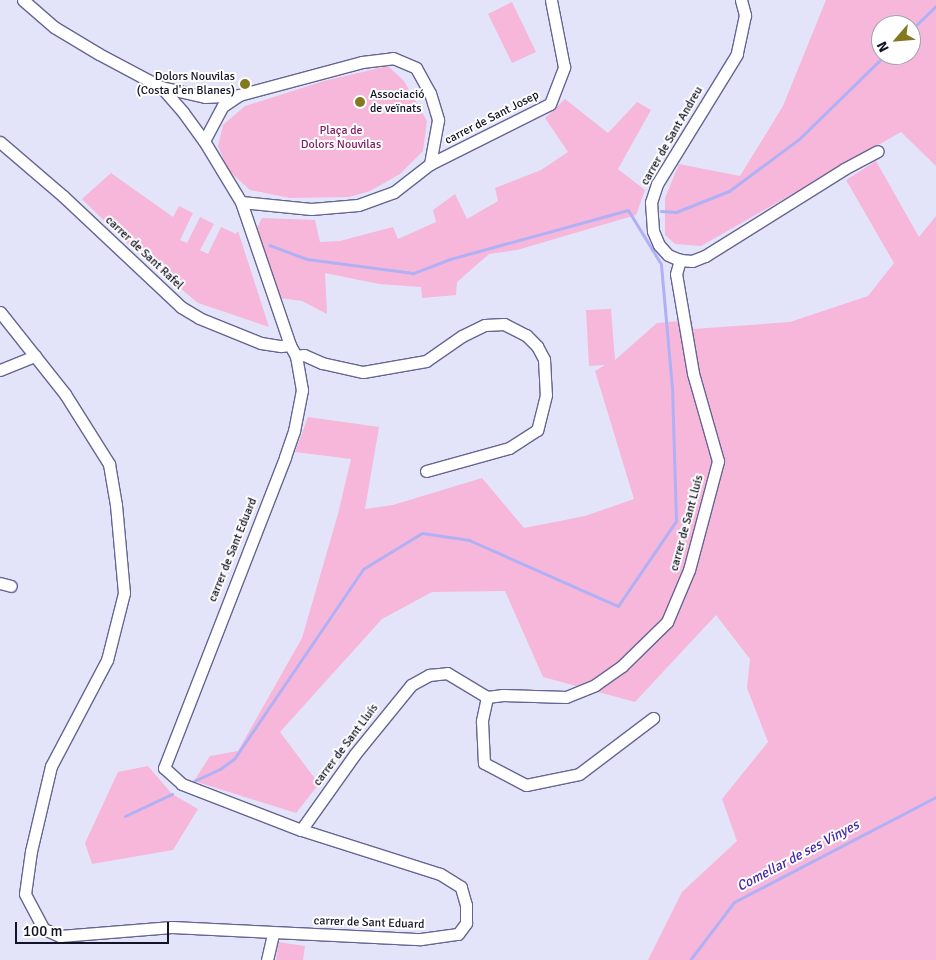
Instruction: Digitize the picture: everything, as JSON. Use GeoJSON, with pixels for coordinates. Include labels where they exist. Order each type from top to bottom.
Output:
{"type":"FeatureCollection","features":[{"type":"Feature","properties":{"kind":"street"},"geometry":{"type":"LineString","coordinates":[[23,0],[54,27],[98,54],[161,88],[205,97],[239,94],[362,62],[393,58],[416,68],[430,93],[438,120],[430,164],[394,192],[358,205],[311,209],[241,202],[204,140],[183,112],[161,88]]}},
{"type":"Feature","properties":{"kind":"street","name":"carrer de Sant Josep"},"geometry":{"type":"LineString","coordinates":[[430,164],[550,104],[564,67],[551,0]]}},
{"type":"Feature","properties":{"kind":"street","name":"carrer de Sant Andreu"},"geometry":{"type":"LineString","coordinates":[[680,260],[668,255],[659,245],[653,231],[651,202],[658,184],[737,54],[745,14],[741,0]]}},
{"type":"Feature","properties":{"kind":"street"},"geometry":{"type":"LineString","coordinates":[[204,140],[223,106],[239,94]]}},
{"type":"Feature","properties":{"kind":"street","name":"carrer de Sant Rafel"},"geometry":{"type":"LineString","coordinates":[[0,142],[63,196],[181,307],[206,322],[261,343],[281,346],[290,345]]}},
{"type":"Feature","properties":{"kind":"street"},"geometry":{"type":"LineString","coordinates":[[680,260],[692,261],[704,256],[844,169],[878,151]]}},
{"type":"Feature","properties":{"kind":"street","name":"carrer de Sant Eduard"},"geometry":{"type":"LineString","coordinates":[[0,312],[65,394],[109,464],[116,505],[124,594],[107,660],[51,766],[31,851],[25,894],[44,929],[60,936],[172,927],[421,940],[458,934],[466,923],[466,905],[460,887],[440,874],[302,830],[182,784],[164,768],[294,431],[302,390],[296,356],[290,345],[241,202]]}},
{"type":"Feature","properties":{"kind":"street","name":"carrer de Sant Lluís"},"geometry":{"type":"LineString","coordinates":[[302,830],[355,754],[411,685],[429,675],[447,673],[487,697],[503,695],[566,697],[595,685],[622,666],[667,622],[689,570],[718,461],[692,373],[676,274],[680,260]]}},
{"type":"Feature","properties":{"kind":"street"},"geometry":{"type":"LineString","coordinates":[[296,356],[304,355],[322,363],[363,372],[426,361],[462,336],[484,326],[504,324],[526,335],[537,346],[544,359],[546,395],[537,430],[509,448],[426,471]]}},
{"type":"Feature","properties":{"kind":"street"},"geometry":{"type":"LineString","coordinates":[[0,370],[35,356]]}},
{"type":"Feature","properties":{"kind":"street"},"geometry":{"type":"LineString","coordinates":[[487,697],[482,720],[484,762],[526,786],[579,774],[653,718]]}},
{"type":"Feature","properties":{"kind":"street"},"geometry":{"type":"LineString","coordinates":[[268,960],[273,933]]}},
{"type":"Feature","properties":{"kind":"green space"},"geometry":{"type":"Polygon","coordinates":[[[826,0],[936,0],[936,166],[901,132],[701,246],[675,244],[665,235],[665,198],[679,164],[740,176],[783,106],[826,0]]]}},
{"type":"Feature","properties":{"kind":"green space"},"geometry":{"type":"Polygon","coordinates":[[[512,2],[536,52],[512,63],[488,14],[512,2]]]}},
{"type":"Feature","properties":{"kind":"green space","name":"Plaça de Dolors Nouvilas"},"geometry":{"type":"Polygon","coordinates":[[[388,66],[404,81],[427,121],[423,151],[400,174],[370,191],[349,197],[290,198],[250,190],[228,170],[218,146],[223,125],[245,106],[324,81],[388,66]]]}},
{"type":"Feature","properties":{"kind":"green space"},"geometry":{"type":"Polygon","coordinates":[[[565,99],[608,133],[637,102],[651,110],[618,169],[645,190],[636,215],[517,250],[489,254],[457,282],[456,295],[422,298],[421,287],[379,284],[325,273],[327,314],[302,301],[279,298],[257,228],[262,218],[315,220],[320,242],[340,241],[393,227],[398,239],[436,222],[433,210],[455,194],[467,219],[498,201],[495,188],[541,170],[568,152],[545,118],[565,99]]]}},
{"type":"Feature","properties":{"kind":"green space"},"geometry":{"type":"Polygon","coordinates":[[[876,161],[919,237],[936,216],[936,960],[648,960],[682,892],[737,841],[722,799],[768,742],[747,688],[750,659],[716,615],[635,702],[543,677],[505,591],[432,592],[382,619],[280,732],[319,784],[296,813],[194,781],[210,756],[238,751],[302,638],[338,514],[351,459],[295,452],[308,417],[379,427],[365,509],[393,505],[482,478],[524,528],[585,516],[634,499],[595,371],[605,365],[589,366],[586,310],[611,309],[615,360],[657,323],[692,320],[693,329],[790,322],[868,296],[894,263],[846,180],[876,161]]]}},
{"type":"Feature","properties":{"kind":"green space"},"geometry":{"type":"Polygon","coordinates":[[[111,173],[173,217],[179,206],[193,213],[180,240],[187,243],[200,217],[214,224],[200,250],[208,254],[221,227],[236,234],[238,231],[269,327],[198,303],[134,250],[82,199],[111,173]]]}},
{"type":"Feature","properties":{"kind":"green space"},"geometry":{"type":"Polygon","coordinates":[[[148,766],[172,794],[198,809],[173,850],[92,864],[85,843],[118,772],[148,766]]]}},
{"type":"Feature","properties":{"kind":"green space"},"geometry":{"type":"Polygon","coordinates":[[[278,942],[305,946],[303,960],[276,960],[278,942]]]}},
{"type":"Feature","properties":{"kind":"waterway"},"geometry":{"type":"LineString","coordinates":[[921,20],[936,6]]}},
{"type":"Feature","properties":{"kind":"waterway"},"geometry":{"type":"LineString","coordinates":[[661,211],[676,212],[729,191],[799,139],[875,65]]}},
{"type":"Feature","properties":{"kind":"waterway"},"geometry":{"type":"LineString","coordinates":[[194,781],[220,769],[234,759],[363,569],[422,533],[469,540],[618,606],[676,521],[672,388],[661,264],[628,210],[450,259],[413,273],[307,259],[269,245]]}},
{"type":"Feature","properties":{"kind":"waterway"},"geometry":{"type":"LineString","coordinates":[[125,816],[172,794]]}},
{"type":"Feature","properties":{"kind":"waterway","name":"Comellar de ses Vinyes"},"geometry":{"type":"LineString","coordinates":[[690,960],[734,902],[936,797]]}},
{"type":"Feature","properties":{"kind":"place","name":"Dolors Nouvilas (Costa d'en Blanes)"},"geometry":{"type":"Point","coordinates":[245,84]}},
{"type":"Feature","properties":{"kind":"place","name":"Associació de veïnats"},"geometry":{"type":"Point","coordinates":[360,102]}}]}
